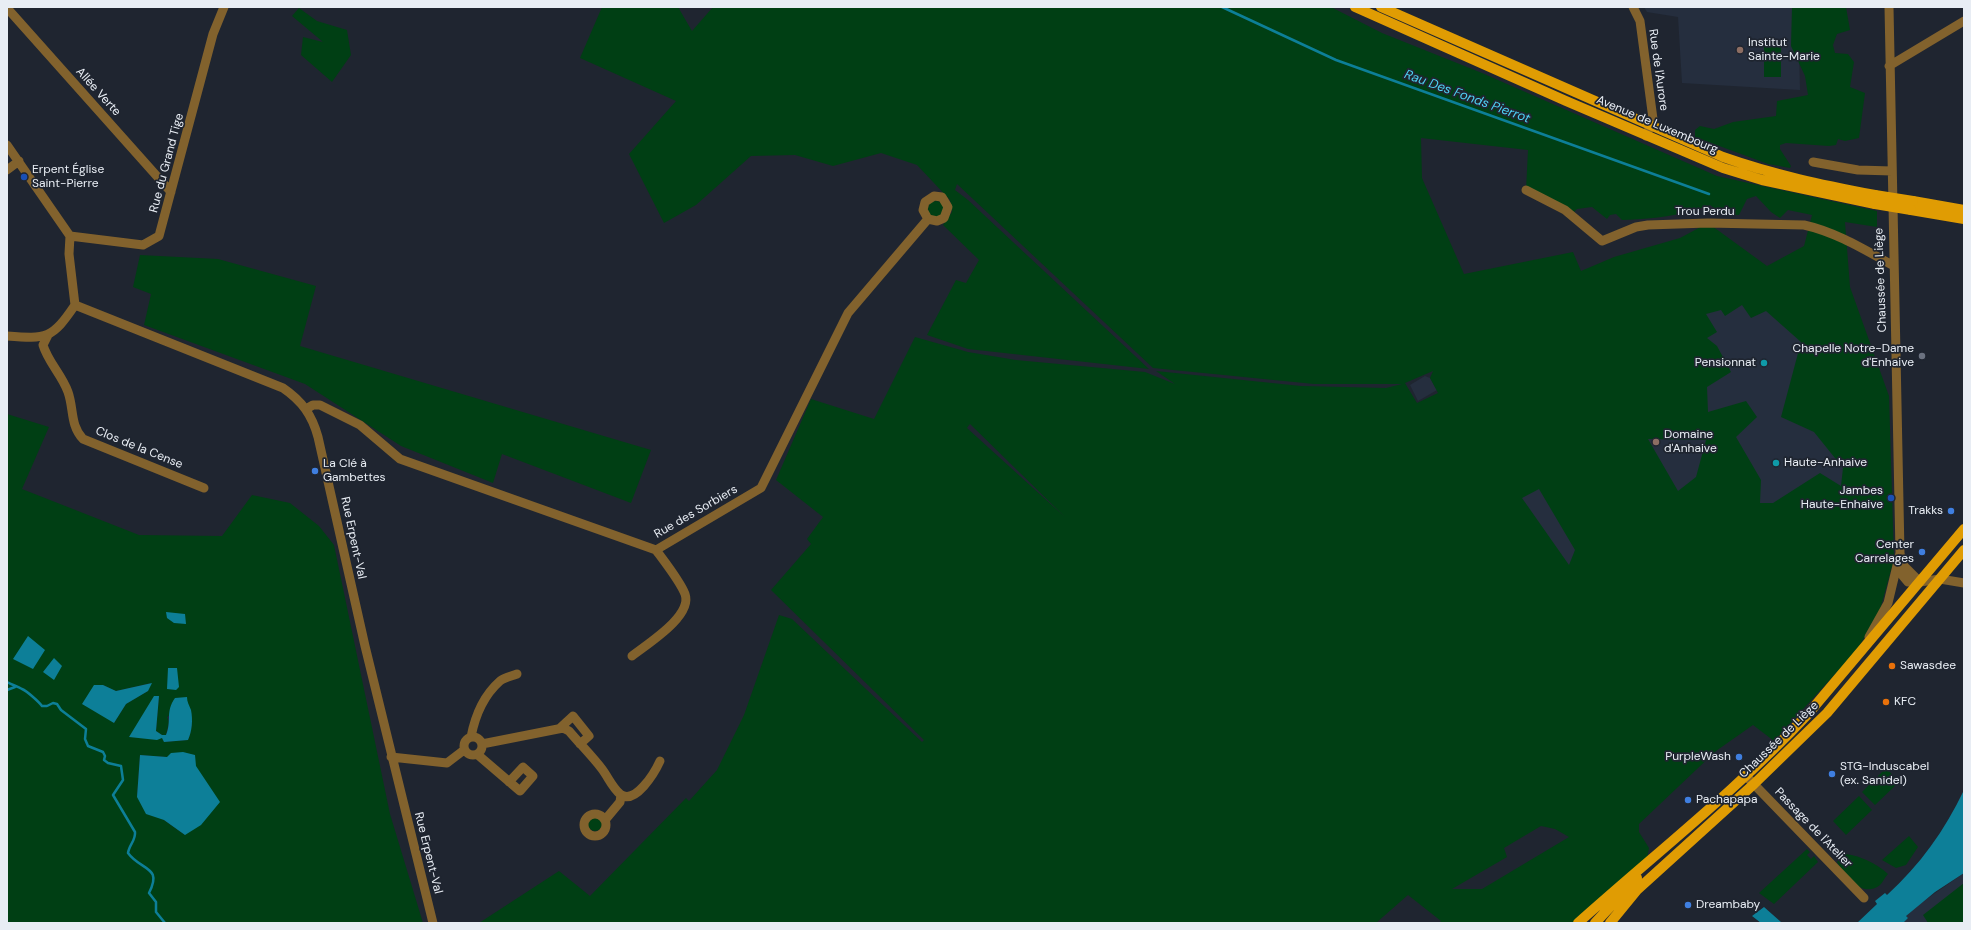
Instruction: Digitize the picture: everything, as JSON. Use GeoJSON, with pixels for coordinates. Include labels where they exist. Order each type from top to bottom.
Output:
{"type":"FeatureCollection","features":[{"type":"Feature","properties":{"kind":"main road","name":"Avenue de Luxembourg"},"geometry":{"type":"LineString","coordinates":[[1355,7],[1646,136],[1723,168],[1762,180],[1875,200],[1912,206],[1964,210]]}},
{"type":"Feature","properties":{"kind":"main road","name":"Avenue de Luxembourg"},"geometry":{"type":"LineString","coordinates":[[1381,7],[1723,157],[1765,172],[1821,185],[1875,200]]}},
{"type":"Feature","properties":{"kind":"main road","name":"Avenue de Luxembourg"},"geometry":{"type":"LineString","coordinates":[[1912,206],[1964,219]]}},
{"type":"Feature","properties":{"kind":"main road"},"geometry":{"type":"LineString","coordinates":[[1862,651],[1964,529]]}},
{"type":"Feature","properties":{"kind":"main road","name":"Chaussée de Liège"},"geometry":{"type":"LineString","coordinates":[[1610,923],[1637,890],[1754,784],[1827,713],[1964,550]]}},
{"type":"Feature","properties":{"kind":"main road","name":"Chaussée de Liège"},"geometry":{"type":"LineString","coordinates":[[1578,923],[1746,776],[1808,714],[1862,651]]}},
{"type":"Feature","properties":{"kind":"main road"},"geometry":{"type":"LineString","coordinates":[[1595,923],[1676,837]]}},
{"type":"Feature","properties":{"kind":"street","name":"Rue du Grand Tige"},"geometry":{"type":"LineString","coordinates":[[70,236],[131,245],[143,245],[159,236],[163,226],[213,34],[224,7]]}},
{"type":"Feature","properties":{"kind":"street","name":"Rue de l'Aurore"},"geometry":{"type":"LineString","coordinates":[[1633,7],[1640,21],[1653,119],[1646,136]]}},
{"type":"Feature","properties":{"kind":"street","name":"Chaussée de Liège"},"geometry":{"type":"LineString","coordinates":[[1862,651],[1888,603],[1900,553],[1889,7]]}},
{"type":"Feature","properties":{"kind":"street","name":"Allée Verte"},"geometry":{"type":"LineString","coordinates":[[7,8],[171,192]]}},
{"type":"Feature","properties":{"kind":"street"},"geometry":{"type":"LineString","coordinates":[[1889,66],[1964,21]]}},
{"type":"Feature","properties":{"kind":"street"},"geometry":{"type":"LineString","coordinates":[[7,145],[70,236],[69,254],[75,305],[63,323],[48,335],[28,338],[7,336]]}},
{"type":"Feature","properties":{"kind":"street"},"geometry":{"type":"LineString","coordinates":[[7,170],[19,161]]}},
{"type":"Feature","properties":{"kind":"street"},"geometry":{"type":"LineString","coordinates":[[1812,162],[1858,170],[1892,171]]}},
{"type":"Feature","properties":{"kind":"street","name":"Trou Perdu"},"geometry":{"type":"LineString","coordinates":[[1526,190],[1565,210],[1602,241],[1636,227],[1648,225],[1708,223],[1804,225],[1818,228],[1853,243],[1894,266]]}},
{"type":"Feature","properties":{"kind":"street","name":"Rue des Sorbiers"},"geometry":{"type":"LineString","coordinates":[[306,409],[313,405],[320,405],[360,426],[400,459],[656,550],[761,488],[848,313],[928,219]]}},
{"type":"Feature","properties":{"kind":"street","name":"Rue Erpent-Val"},"geometry":{"type":"LineString","coordinates":[[75,305],[259,376],[283,388],[297,398],[312,418],[318,438],[391,757],[433,923]]}},
{"type":"Feature","properties":{"kind":"street","name":"Clos de la Cense"},"geometry":{"type":"LineString","coordinates":[[48,335],[43,345],[46,354],[68,390],[73,406],[73,422],[76,431],[83,439],[204,488]]}},
{"type":"Feature","properties":{"kind":"street"},"geometry":{"type":"LineString","coordinates":[[632,656],[679,618],[685,608],[685,594],[656,550]]}},
{"type":"Feature","properties":{"kind":"street","name":"Chaussée de Liège"},"geometry":{"type":"LineString","coordinates":[[1900,553],[1904,566],[1920,582]]}},
{"type":"Feature","properties":{"kind":"street"},"geometry":{"type":"LineString","coordinates":[[1897,565],[1902,576],[1908,582],[1940,579],[1964,583]]}},
{"type":"Feature","properties":{"kind":"street"},"geometry":{"type":"LineString","coordinates":[[391,757],[446,763],[464,750],[465,742],[471,737],[474,719],[485,697],[500,680],[517,674]]}},
{"type":"Feature","properties":{"kind":"street"},"geometry":{"type":"LineString","coordinates":[[560,728],[573,716],[590,736],[580,744]]}},
{"type":"Feature","properties":{"kind":"street"},"geometry":{"type":"LineString","coordinates":[[482,744],[560,728],[569,731],[603,770],[608,780],[621,795],[632,796],[639,793],[653,775],[660,761]]}},
{"type":"Feature","properties":{"kind":"street"},"geometry":{"type":"LineString","coordinates":[[471,737],[476,737],[482,744],[481,752],[478,755]]}},
{"type":"Feature","properties":{"kind":"street"},"geometry":{"type":"LineString","coordinates":[[464,750],[473,756],[478,755],[509,782]]}},
{"type":"Feature","properties":{"kind":"street","name":"Passage de l'Atelier"},"geometry":{"type":"LineString","coordinates":[[1746,776],[1864,898]]}},
{"type":"Feature","properties":{"kind":"street"},"geometry":{"type":"LineString","coordinates":[[605,820],[620,802],[621,795]]}},
{"type":"Feature","properties":{"kind":"shaded area","name":"Institut Sainte-Marie"},"geometry":{"type":"Polygon","coordinates":[[[1644,7],[1798,7],[1800,90],[1682,83],[1678,17],[1647,12],[1644,7]]]}},
{"type":"Feature","properties":{"kind":"shaded area","name":"Domaine d'Anhaive"},"geometry":{"type":"Polygon","coordinates":[[[1767,266],[1824,392],[1863,509],[1591,598],[1517,519],[1440,370],[1767,266]]]}},
{"type":"Feature","properties":{"kind":"shaded area"},"geometry":{"type":"Polygon","coordinates":[[[1425,376],[1430,378],[1437,390],[1418,401],[1410,385],[1425,376]]]}},
{"type":"Feature","properties":{"kind":"shaded area"},"geometry":{"type":"Polygon","coordinates":[[[1964,873],[1964,923],[1903,923],[1908,918],[1906,916],[1918,905],[1964,873]]]}},
{"type":"Feature","properties":{"kind":"green space"},"geometry":{"type":"Polygon","coordinates":[[[602,7],[678,7],[692,31],[713,7],[1331,7],[1382,33],[1482,73],[1717,176],[1877,211],[1877,227],[1845,222],[1850,287],[1889,396],[1894,559],[1880,610],[1857,650],[1774,741],[1753,725],[1716,751],[1639,824],[1639,832],[1649,848],[1647,859],[1574,923],[1439,923],[1441,921],[1408,895],[1376,923],[479,923],[559,871],[590,896],[686,798],[689,801],[717,770],[744,715],[779,615],[792,619],[922,742],[924,740],[771,590],[811,544],[807,539],[823,517],[776,480],[811,399],[874,419],[915,337],[968,352],[1016,360],[1145,372],[1175,384],[1156,371],[1301,386],[1386,388],[1402,384],[1314,384],[1153,368],[957,184],[955,190],[968,200],[1149,369],[968,349],[927,335],[956,280],[966,283],[979,260],[943,225],[952,212],[950,200],[917,165],[881,153],[833,166],[795,155],[751,156],[696,205],[664,223],[629,154],[676,101],[580,58],[602,7]],[[1421,138],[1422,178],[1464,274],[1573,252],[1581,271],[1614,257],[1680,238],[1708,223],[1767,266],[1804,246],[1812,215],[1788,210],[1780,218],[1771,212],[1756,196],[1747,199],[1739,215],[1722,214],[1710,205],[1678,214],[1645,219],[1622,220],[1616,214],[1610,215],[1607,219],[1592,207],[1577,209],[1571,215],[1526,190],[1528,150],[1421,138]],[[1742,305],[1725,316],[1721,310],[1706,314],[1717,332],[1707,338],[1717,346],[1731,372],[1707,387],[1708,412],[1746,401],[1757,417],[1736,437],[1761,480],[1760,503],[1773,503],[1820,473],[1841,486],[1843,468],[1814,432],[1781,417],[1801,342],[1766,311],[1751,318],[1742,305]],[[1433,371],[1405,383],[1417,403],[1438,393],[1430,378],[1433,371]],[[970,424],[967,428],[1065,517],[970,424]],[[1648,439],[1678,491],[1696,477],[1706,440],[1648,439]],[[1539,489],[1522,498],[1569,565],[1575,550],[1539,489]],[[1541,826],[1504,848],[1507,857],[1452,889],[1482,889],[1569,837],[1555,829],[1541,826]]]}},
{"type":"Feature","properties":{"kind":"green space"},"geometry":{"type":"Polygon","coordinates":[[[1792,7],[1846,7],[1850,30],[1837,34],[1833,45],[1835,53],[1848,54],[1854,62],[1850,87],[1865,93],[1859,138],[1845,141],[1838,139],[1836,145],[1829,146],[1786,143],[1780,145],[1780,149],[1791,166],[1790,168],[1768,164],[1695,137],[1695,130],[1700,126],[1714,129],[1733,122],[1776,116],[1777,101],[1808,95],[1805,76],[1791,46],[1792,7]]]}},
{"type":"Feature","properties":{"kind":"green space"},"geometry":{"type":"Polygon","coordinates":[[[299,8],[317,21],[347,30],[351,55],[332,82],[301,55],[303,37],[323,42],[292,16],[299,8]]]}},
{"type":"Feature","properties":{"kind":"green space"},"geometry":{"type":"Polygon","coordinates":[[[1781,44],[1781,77],[1764,77],[1764,45],[1781,44]]]}},
{"type":"Feature","properties":{"kind":"green space"},"geometry":{"type":"Polygon","coordinates":[[[933,201],[939,201],[944,206],[942,215],[939,217],[933,217],[928,212],[928,206],[933,201]]]}},
{"type":"Feature","properties":{"kind":"green space"},"geometry":{"type":"Polygon","coordinates":[[[140,255],[218,259],[316,286],[300,346],[651,450],[631,503],[502,454],[493,483],[401,446],[305,384],[144,325],[151,294],[133,287],[140,255]]]}},
{"type":"Feature","properties":{"kind":"green space"},"geometry":{"type":"Polygon","coordinates":[[[7,414],[49,427],[22,489],[139,535],[222,536],[252,495],[290,503],[319,526],[334,545],[390,814],[423,923],[7,923],[7,414]],[[151,683],[116,691],[103,685],[114,723],[126,704],[148,691],[151,683]],[[159,696],[129,737],[163,738],[164,742],[188,740],[192,722],[187,703],[167,717],[169,722],[166,735],[162,735],[156,731],[159,696]],[[140,755],[137,797],[164,820],[185,835],[167,757],[140,755]]]}},
{"type":"Feature","properties":{"kind":"green space"},"geometry":{"type":"Polygon","coordinates":[[[1886,768],[1899,782],[1875,805],[1862,792],[1886,768]]]}},
{"type":"Feature","properties":{"kind":"green space"},"geometry":{"type":"Polygon","coordinates":[[[1859,796],[1872,810],[1846,835],[1833,821],[1859,796]]]}},
{"type":"Feature","properties":{"kind":"green space"},"geometry":{"type":"Polygon","coordinates":[[[592,817],[598,817],[602,821],[602,827],[598,831],[592,831],[588,827],[588,821],[592,817]]]}},
{"type":"Feature","properties":{"kind":"green space"},"geometry":{"type":"Polygon","coordinates":[[[1909,836],[1918,847],[1906,865],[1896,868],[1882,860],[1909,836]]]}},
{"type":"Feature","properties":{"kind":"green space"},"geometry":{"type":"Polygon","coordinates":[[[1807,849],[1810,852],[1807,855],[1811,859],[1814,856],[1818,862],[1774,904],[1759,893],[1807,849]]]}},
{"type":"Feature","properties":{"kind":"green space"},"geometry":{"type":"Polygon","coordinates":[[[1843,854],[1849,854],[1867,860],[1888,874],[1880,885],[1874,889],[1861,888],[1850,879],[1837,862],[1839,860],[1846,863],[1847,857],[1843,854]]]}},
{"type":"Feature","properties":{"kind":"green space"},"geometry":{"type":"Polygon","coordinates":[[[1964,883],[1964,923],[1928,923],[1923,915],[1964,883]]]}},
{"type":"Feature","properties":{"kind":"water"},"geometry":{"type":"Polygon","coordinates":[[[166,612],[185,614],[186,624],[174,623],[167,618],[166,612]]]}},
{"type":"Feature","properties":{"kind":"water"},"geometry":{"type":"Polygon","coordinates":[[[28,636],[45,650],[33,669],[13,659],[28,636]]]}},
{"type":"Feature","properties":{"kind":"water"},"geometry":{"type":"Polygon","coordinates":[[[54,658],[62,666],[54,680],[43,672],[54,658]]]}},
{"type":"Feature","properties":{"kind":"water"},"geometry":{"type":"Polygon","coordinates":[[[168,668],[177,668],[179,687],[176,690],[167,689],[168,668]]]}},
{"type":"Feature","properties":{"kind":"water"},"geometry":{"type":"Polygon","coordinates":[[[152,683],[148,691],[126,704],[114,723],[82,704],[94,685],[103,685],[116,691],[152,683]]]}},
{"type":"Feature","properties":{"kind":"water"},"geometry":{"type":"Polygon","coordinates":[[[154,696],[159,696],[156,731],[162,735],[166,735],[168,730],[169,712],[175,698],[187,697],[192,718],[188,740],[164,742],[162,738],[157,740],[129,737],[154,696]]]}},
{"type":"Feature","properties":{"kind":"water"},"geometry":{"type":"Polygon","coordinates":[[[183,752],[195,755],[196,766],[220,802],[201,825],[185,835],[164,820],[146,814],[137,797],[140,755],[167,757],[171,753],[183,752]]]}},
{"type":"Feature","properties":{"kind":"water"},"geometry":{"type":"Polygon","coordinates":[[[1964,790],[1964,873],[1935,892],[1906,916],[1908,918],[1903,923],[1857,923],[1877,904],[1875,901],[1885,893],[1887,895],[1921,859],[1949,819],[1964,790]]]}},
{"type":"Feature","properties":{"kind":"water"},"geometry":{"type":"Polygon","coordinates":[[[1764,907],[1782,923],[1761,923],[1752,916],[1764,907]]]}},
{"type":"Feature","properties":{"kind":"waterway","name":"Rau Des Fonds Pierrot"},"geometry":{"type":"LineString","coordinates":[[1222,7],[1336,60],[1709,194]]}},
{"type":"Feature","properties":{"kind":"waterway"},"geometry":{"type":"LineString","coordinates":[[7,682],[27,692],[42,706],[47,706],[53,703],[57,704],[61,710],[86,729],[85,739],[88,746],[103,752],[105,756],[104,760],[108,763],[121,766],[123,780],[113,795],[135,832],[128,853],[133,859],[152,873],[153,884],[149,893],[156,902],[156,912],[165,923]]}},
{"type":"Feature","properties":{"kind":"waterway"},"geometry":{"type":"LineString","coordinates":[[7,690],[15,687]]}},
{"type":"Feature","properties":{"kind":"place","name":"Institut Sainte-Marie"},"geometry":{"type":"Point","coordinates":[1740,50]}},
{"type":"Feature","properties":{"kind":"place","name":"Erpent Église Saint-Pierre"},"geometry":{"type":"Point","coordinates":[24,177]}},
{"type":"Feature","properties":{"kind":"place","name":"Chapelle Notre-Dame d'Enhaive"},"geometry":{"type":"Point","coordinates":[1922,356]}},
{"type":"Feature","properties":{"kind":"place","name":"Pensionnat"},"geometry":{"type":"Point","coordinates":[1764,363]}},
{"type":"Feature","properties":{"kind":"place","name":"Domaine d'Anhaive"},"geometry":{"type":"Point","coordinates":[1656,442]}},
{"type":"Feature","properties":{"kind":"place","name":"Haute-Anhaive"},"geometry":{"type":"Point","coordinates":[1776,463]}},
{"type":"Feature","properties":{"kind":"place","name":"La Clé à Gambettes"},"geometry":{"type":"Point","coordinates":[315,471]}},
{"type":"Feature","properties":{"kind":"place","name":"Jambes Haute-Enhaive"},"geometry":{"type":"Point","coordinates":[1891,498]}},
{"type":"Feature","properties":{"kind":"place","name":"Trakks"},"geometry":{"type":"Point","coordinates":[1951,511]}},
{"type":"Feature","properties":{"kind":"place","name":"Center Carrelages"},"geometry":{"type":"Point","coordinates":[1922,552]}},
{"type":"Feature","properties":{"kind":"place","name":"Sawasdee"},"geometry":{"type":"Point","coordinates":[1892,666]}},
{"type":"Feature","properties":{"kind":"place","name":"KFC"},"geometry":{"type":"Point","coordinates":[1886,702]}},
{"type":"Feature","properties":{"kind":"place","name":"PurpleWash"},"geometry":{"type":"Point","coordinates":[1739,757]}},
{"type":"Feature","properties":{"kind":"place","name":"STG-Induscabel (ex. Sanidel)"},"geometry":{"type":"Point","coordinates":[1832,774]}},
{"type":"Feature","properties":{"kind":"place","name":"Pachapapa"},"geometry":{"type":"Point","coordinates":[1688,800]}},
{"type":"Feature","properties":{"kind":"place","name":"Dreambaby"},"geometry":{"type":"Point","coordinates":[1688,905]}}]}
